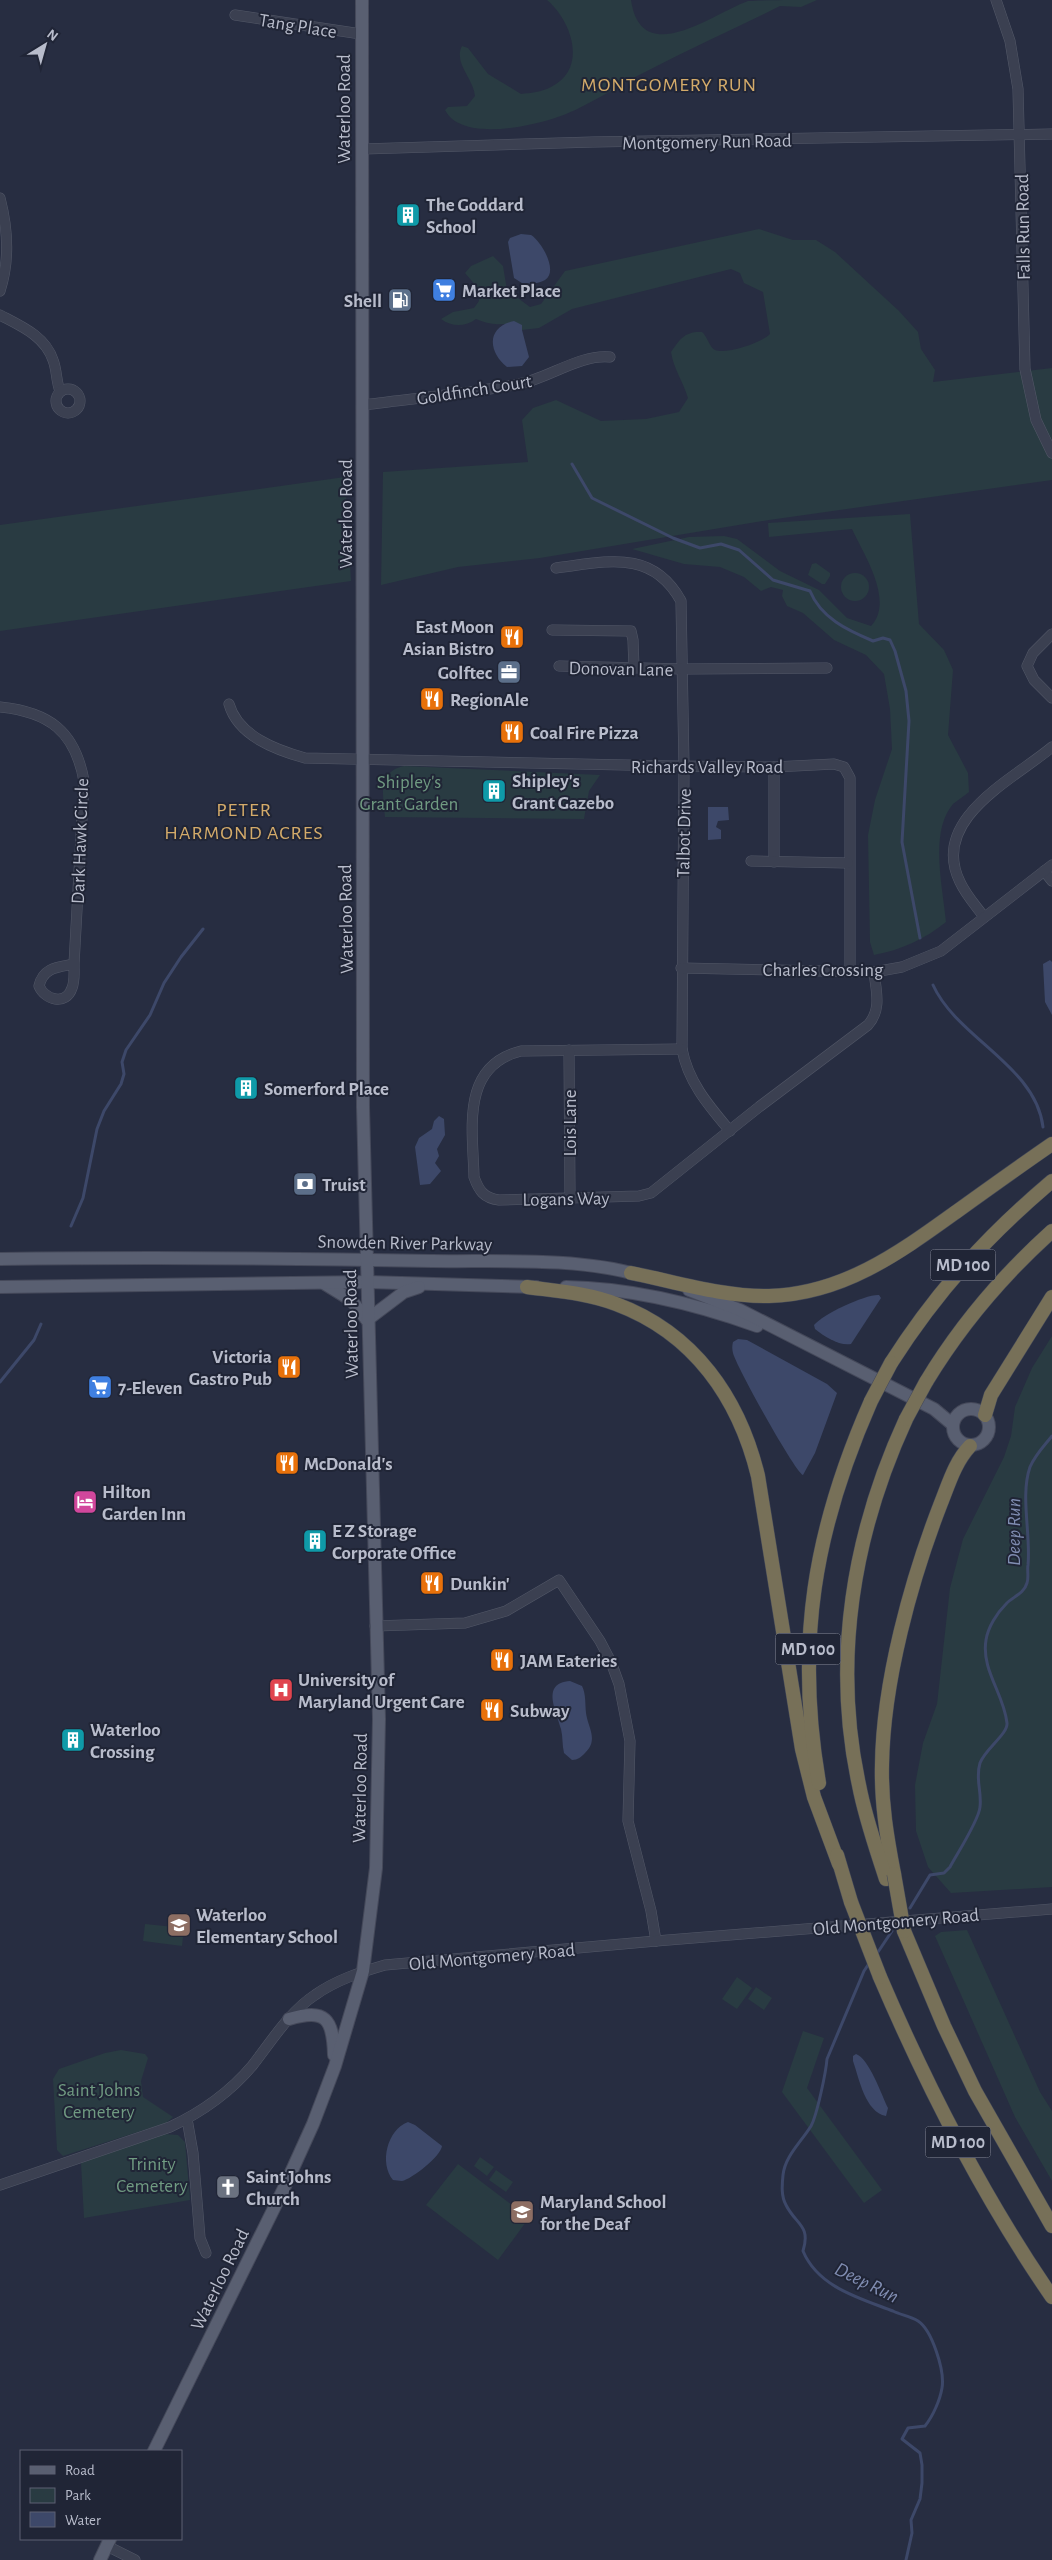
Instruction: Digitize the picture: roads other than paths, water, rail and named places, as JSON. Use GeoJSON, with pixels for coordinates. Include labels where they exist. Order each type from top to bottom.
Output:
{"type":"FeatureCollection","features":[{"type":"Feature","properties":{"kind":"highway"},"geometry":{"type":"LineString","coordinates":[[631,1273],[742,1294],[769,1296],[828,1287],[881,1264],[907,1248],[1052,1144]]}},
{"type":"Feature","properties":{"kind":"highway","name":"MD 100"},"geometry":{"type":"LineString","coordinates":[[1052,1181],[995,1230],[960,1268],[933,1301],[891,1363],[871,1401],[848,1455],[828,1518],[818,1560],[808,1653],[813,1746],[821,1794],[851,1902],[880,1978],[942,2114],[985,2192],[1052,2297]]}},
{"type":"Feature","properties":{"kind":"highway","name":"MD 100"},"geometry":{"type":"LineString","coordinates":[[1052,1231],[990,1292],[951,1342],[906,1419],[889,1456],[865,1530],[856,1570],[847,1654],[847,1698],[858,1784],[890,1877],[906,1937],[976,2091],[1052,2226]]}},
{"type":"Feature","properties":{"kind":"highway"},"geometry":{"type":"LineString","coordinates":[[527,1287],[588,1296],[617,1304],[644,1318],[669,1333],[692,1352],[728,1396],[750,1443],[758,1476],[802,1749],[814,1797],[839,1864]]}},
{"type":"Feature","properties":{"kind":"highway"},"geometry":{"type":"LineString","coordinates":[[985,1415],[991,1395],[1052,1297]]}},
{"type":"Feature","properties":{"kind":"highway"},"geometry":{"type":"LineString","coordinates":[[890,1877],[882,1781],[886,1720],[892,1678],[915,1579],[923,1554],[955,1468],[970,1446]]}},
{"type":"Feature","properties":{"kind":"main road","name":"Waterloo Road"},"geometry":{"type":"LineString","coordinates":[[154,2450],[284,2188],[313,2124],[335,2066],[363,1971],[371,1914],[378,1831],[379,1718],[375,1626],[363,1107],[364,405],[362,0]]}},
{"type":"Feature","properties":{"kind":"main road","name":"Snowden River Parkway"},"geometry":{"type":"LineString","coordinates":[[0,1259],[185,1257],[539,1263],[631,1273],[694,1292],[740,1310],[794,1340],[934,1409],[952,1424],[952,1431],[958,1441],[970,1446]]}},
{"type":"Feature","properties":{"kind":"main road","name":"Snowden River Parkway"},"geometry":{"type":"LineString","coordinates":[[0,1287],[368,1282],[590,1288],[640,1294],[712,1312],[794,1340]]}},
{"type":"Feature","properties":{"kind":"main road"},"geometry":{"type":"LineString","coordinates":[[323,1283],[351,1300],[367,1320],[404,1292],[429,1284]]}},
{"type":"Feature","properties":{"kind":"main road","name":"Snowden River Parkway"},"geometry":{"type":"LineString","coordinates":[[934,1409],[960,1412],[974,1409],[985,1415]]}},
{"type":"Feature","properties":{"kind":"main road"},"geometry":{"type":"LineString","coordinates":[[952,1424],[960,1412]]}},
{"type":"Feature","properties":{"kind":"main road"},"geometry":{"type":"LineString","coordinates":[[970,1446],[981,1442],[988,1432],[988,1420],[985,1415]]}},
{"type":"Feature","properties":{"kind":"main road"},"geometry":{"type":"LineString","coordinates":[[289,2020],[313,2014],[330,2022],[334,2034],[335,2066]]}},
{"type":"Feature","properties":{"kind":"main road"},"geometry":{"type":"LineString","coordinates":[[100,2560],[109,2542]]}},
{"type":"Feature","properties":{"kind":"street","name":"Falls Run Road"},"geometry":{"type":"LineString","coordinates":[[996,0],[1004,21],[1014,61],[1018,89],[1025,369],[1036,420],[1052,452]]}},
{"type":"Feature","properties":{"kind":"street","name":"Tang Place"},"geometry":{"type":"LineString","coordinates":[[235,15],[361,34]]}},
{"type":"Feature","properties":{"kind":"street","name":"Montgomery Run Road"},"geometry":{"type":"LineString","coordinates":[[363,149],[592,142],[1052,134]]}},
{"type":"Feature","properties":{"kind":"street"},"geometry":{"type":"LineString","coordinates":[[0,198],[8,231],[8,252],[0,291]]}},
{"type":"Feature","properties":{"kind":"street"},"geometry":{"type":"LineString","coordinates":[[0,315],[31,332],[44,344],[53,360],[60,391]]}},
{"type":"Feature","properties":{"kind":"street","name":"Goldfinch Court"},"geometry":{"type":"LineString","coordinates":[[364,405],[517,384],[550,375],[586,359],[598,356],[610,357]]}},
{"type":"Feature","properties":{"kind":"street","name":"Talbot Drive"},"geometry":{"type":"LineString","coordinates":[[556,568],[625,560],[650,571],[670,585],[681,601],[684,669],[682,1049],[685,1066],[691,1078],[704,1099],[730,1131]]}},
{"type":"Feature","properties":{"kind":"street"},"geometry":{"type":"LineString","coordinates":[[552,630],[631,631],[634,640],[634,668]]}},
{"type":"Feature","properties":{"kind":"street"},"geometry":{"type":"LineString","coordinates":[[1052,634],[1033,653],[1027,666],[1034,680],[1052,698]]}},
{"type":"Feature","properties":{"kind":"street","name":"Donovan Lane"},"geometry":{"type":"LineString","coordinates":[[559,666],[684,669],[827,668]]}},
{"type":"Feature","properties":{"kind":"street","name":"Richards Valley Road"},"geometry":{"type":"LineString","coordinates":[[229,704],[234,718],[242,726],[278,750],[305,758],[684,766],[774,767],[834,764],[844,767],[850,778],[848,863],[850,972]]}},
{"type":"Feature","properties":{"kind":"street","name":"Dark Hawk Circle"},"geometry":{"type":"LineString","coordinates":[[0,707],[26,710],[54,724],[73,744],[78,756],[84,781],[74,964]]}},
{"type":"Feature","properties":{"kind":"street"},"geometry":{"type":"LineString","coordinates":[[984,917],[968,895],[957,872],[955,853],[959,831],[965,819],[978,803],[1052,746]]}},
{"type":"Feature","properties":{"kind":"street"},"geometry":{"type":"LineString","coordinates":[[774,767],[774,862]]}},
{"type":"Feature","properties":{"kind":"street"},"geometry":{"type":"LineString","coordinates":[[751,861],[848,863]]}},
{"type":"Feature","properties":{"kind":"street"},"geometry":{"type":"LineString","coordinates":[[1048,868],[1052,881]]}},
{"type":"Feature","properties":{"kind":"street","name":"Charles Crossing"},"geometry":{"type":"LineString","coordinates":[[681,968],[874,972],[902,967],[941,951],[1048,868]]}},
{"type":"Feature","properties":{"kind":"street","name":"Logans Way"},"geometry":{"type":"LineString","coordinates":[[682,1049],[520,1051],[507,1054],[494,1063],[484,1074],[476,1089],[473,1107],[474,1177],[482,1193],[489,1198],[499,1200],[639,1196],[651,1193],[868,1025],[875,1017],[878,1006],[874,972]]}},
{"type":"Feature","properties":{"kind":"street","name":"Lois Lane"},"geometry":{"type":"LineString","coordinates":[[569,1050],[570,1197]]}},
{"type":"Feature","properties":{"kind":"street"},"geometry":{"type":"LineString","coordinates":[[375,1626],[443,1625],[473,1621],[506,1612],[559,1580],[600,1641],[611,1662],[619,1684],[630,1742],[628,1821],[651,1911],[656,1940]]}},
{"type":"Feature","properties":{"kind":"street","name":"Old Montgomery Road"},"geometry":{"type":"LineString","coordinates":[[0,2185],[170,2127],[187,2119],[212,2102],[250,2068],[289,2020],[314,1995],[363,1971],[385,1966],[656,1940],[1052,1909]]}},
{"type":"Feature","properties":{"kind":"street"},"geometry":{"type":"LineString","coordinates":[[187,2119],[194,2153],[200,2238],[206,2253]]}},
{"type":"Feature","properties":{"kind":"street"},"geometry":{"type":"LineString","coordinates":[[109,2542],[135,2560]]}},
{"type":"Feature","properties":{"kind":"water"},"geometry":{"type":"Polygon","coordinates":[[[521,234],[531,235],[535,238],[547,256],[550,270],[549,276],[543,281],[525,285],[514,278],[508,242],[510,238],[521,234]]]}},
{"type":"Feature","properties":{"kind":"water"},"geometry":{"type":"Polygon","coordinates":[[[514,321],[522,325],[529,357],[522,366],[507,367],[496,354],[493,347],[494,334],[505,324],[514,321]]]}},
{"type":"Feature","properties":{"kind":"water"},"geometry":{"type":"Polygon","coordinates":[[[708,807],[728,807],[729,820],[718,821],[716,827],[721,830],[721,839],[708,840],[708,807]]]}},
{"type":"Feature","properties":{"kind":"water"},"geometry":{"type":"Polygon","coordinates":[[[1050,960],[1052,962],[1052,1015],[1045,1002],[1043,964],[1050,960]]]}},
{"type":"Feature","properties":{"kind":"water"},"geometry":{"type":"Polygon","coordinates":[[[439,1116],[444,1119],[445,1135],[437,1149],[439,1156],[435,1163],[441,1171],[430,1184],[420,1185],[415,1147],[419,1138],[432,1129],[434,1121],[439,1116]]]}},
{"type":"Feature","properties":{"kind":"water"},"geometry":{"type":"Polygon","coordinates":[[[879,1295],[881,1298],[851,1344],[837,1342],[815,1329],[814,1325],[835,1310],[855,1301],[879,1295]]]}},
{"type":"Feature","properties":{"kind":"water"},"geometry":{"type":"Polygon","coordinates":[[[738,1339],[747,1340],[827,1384],[837,1393],[815,1453],[803,1475],[778,1439],[737,1362],[732,1346],[733,1342],[738,1339]]]}},
{"type":"Feature","properties":{"kind":"water"},"geometry":{"type":"Polygon","coordinates":[[[570,1681],[582,1686],[592,1739],[585,1753],[578,1759],[572,1760],[564,1753],[561,1729],[553,1699],[555,1687],[570,1681]]]}},
{"type":"Feature","properties":{"kind":"water"},"geometry":{"type":"Polygon","coordinates":[[[856,2054],[866,2062],[875,2078],[888,2108],[886,2116],[873,2108],[864,2093],[853,2061],[853,2056],[856,2054]]]}},
{"type":"Feature","properties":{"kind":"water"},"geometry":{"type":"Polygon","coordinates":[[[408,2122],[415,2125],[442,2146],[432,2161],[419,2172],[402,2181],[393,2180],[386,2165],[387,2148],[395,2132],[408,2122]]]}},
{"type":"Feature","properties":{"kind":"waterway"},"geometry":{"type":"LineString","coordinates":[[572,464],[592,498],[673,538],[700,548],[721,544],[739,550],[773,580],[810,591],[821,609],[836,622],[873,641],[883,638],[890,640],[906,691],[909,721],[902,842],[920,938]]}},
{"type":"Feature","properties":{"kind":"waterway"},"geometry":{"type":"LineString","coordinates":[[71,1226],[83,1198],[97,1129],[104,1111],[121,1084],[124,1074],[122,1062],[126,1050],[150,1015],[164,983],[203,929]]}},
{"type":"Feature","properties":{"kind":"waterway"},"geometry":{"type":"LineString","coordinates":[[933,985],[944,1004],[959,1021],[1011,1069],[1026,1087],[1037,1106],[1043,1127]]}},
{"type":"Feature","properties":{"kind":"waterway"},"geometry":{"type":"LineString","coordinates":[[0,1382],[34,1340],[41,1324]]}},
{"type":"Feature","properties":{"kind":"waterway","name":"Deep Run"},"geometry":{"type":"LineString","coordinates":[[910,1908],[930,1875],[944,1873],[950,1867],[972,1828],[980,1807],[978,1774],[980,1763],[986,1752],[1000,1737],[1006,1727],[1005,1712],[987,1662],[986,1640],[996,1616],[1023,1590],[1027,1583],[1029,1553],[1026,1503],[1027,1478],[1034,1458],[1052,1436]]}},
{"type":"Feature","properties":{"kind":"waterway","name":"Deep Run"},"geometry":{"type":"LineString","coordinates":[[876,1955],[892,1931]]}},
{"type":"Feature","properties":{"kind":"waterway","name":"Deep Run"},"geometry":{"type":"LineString","coordinates":[[870,1962],[864,1971],[827,2059],[821,2093],[811,2126],[790,2155],[784,2168],[782,2190],[786,2205],[804,2230],[805,2242],[803,2251],[819,2274],[841,2290],[918,2321],[933,2342],[942,2381],[938,2403],[925,2426],[908,2428],[902,2439],[920,2453],[922,2465],[920,2499],[911,2520],[912,2533],[906,2560]]}},
{"type":"Feature","properties":{"kind":"place","name":"The Goddard School"},"geometry":{"type":"Point","coordinates":[408,215]}},
{"type":"Feature","properties":{"kind":"place","name":"Market Place"},"geometry":{"type":"Point","coordinates":[444,290]}},
{"type":"Feature","properties":{"kind":"place","name":"Shell"},"geometry":{"type":"Point","coordinates":[400,300]}},
{"type":"Feature","properties":{"kind":"place","name":"East Moon Asian Bistro"},"geometry":{"type":"Point","coordinates":[512,637]}},
{"type":"Feature","properties":{"kind":"place","name":"Golftec"},"geometry":{"type":"Point","coordinates":[509,672]}},
{"type":"Feature","properties":{"kind":"place","name":"RegionAle"},"geometry":{"type":"Point","coordinates":[432,699]}},
{"type":"Feature","properties":{"kind":"place","name":"Coal Fire Pizza"},"geometry":{"type":"Point","coordinates":[512,732]}},
{"type":"Feature","properties":{"kind":"place","name":"Shipley's Grant Gazebo"},"geometry":{"type":"Point","coordinates":[494,791]}},
{"type":"Feature","properties":{"kind":"place","name":"Somerford Place"},"geometry":{"type":"Point","coordinates":[246,1088]}},
{"type":"Feature","properties":{"kind":"place","name":"Truist"},"geometry":{"type":"Point","coordinates":[305,1184]}},
{"type":"Feature","properties":{"kind":"place","name":"Victoria Gastro Pub"},"geometry":{"type":"Point","coordinates":[289,1367]}},
{"type":"Feature","properties":{"kind":"place","name":"7-Eleven"},"geometry":{"type":"Point","coordinates":[100,1387]}},
{"type":"Feature","properties":{"kind":"place","name":"McDonald's"},"geometry":{"type":"Point","coordinates":[287,1463]}},
{"type":"Feature","properties":{"kind":"place","name":"Hilton Garden Inn"},"geometry":{"type":"Point","coordinates":[85,1502]}},
{"type":"Feature","properties":{"kind":"place","name":"E Z Storage Corporate Office"},"geometry":{"type":"Point","coordinates":[315,1541]}},
{"type":"Feature","properties":{"kind":"place","name":"Dunkin'"},"geometry":{"type":"Point","coordinates":[432,1583]}},
{"type":"Feature","properties":{"kind":"place","name":"JAM Eateries"},"geometry":{"type":"Point","coordinates":[502,1660]}},
{"type":"Feature","properties":{"kind":"place","name":"University of Maryland Urgent Care"},"geometry":{"type":"Point","coordinates":[281,1690]}},
{"type":"Feature","properties":{"kind":"place","name":"Subway"},"geometry":{"type":"Point","coordinates":[492,1710]}},
{"type":"Feature","properties":{"kind":"place","name":"Waterloo Crossing"},"geometry":{"type":"Point","coordinates":[73,1740]}},
{"type":"Feature","properties":{"kind":"place","name":"Waterloo Elementary School"},"geometry":{"type":"Point","coordinates":[179,1925]}},
{"type":"Feature","properties":{"kind":"place","name":"Saint Johns Church"},"geometry":{"type":"Point","coordinates":[228,2187]}},
{"type":"Feature","properties":{"kind":"place","name":"Maryland School for the Deaf"},"geometry":{"type":"Point","coordinates":[522,2212]}},
{"type":"Feature","properties":{"kind":"district","name":"MONTGOMERY RUN"},"geometry":{"type":"Point","coordinates":[669,84]}},
{"type":"Feature","properties":{"kind":"district","name":"PETER HARMOND ACRES"},"geometry":{"type":"Point","coordinates":[244,820]}},
{"type":"Feature","properties":{"kind":"park label","name":"Shipley's Grant Garden"},"geometry":{"type":"Point","coordinates":[409,792]}},
{"type":"Feature","properties":{"kind":"park label","name":"Saint Johns Cemetery"},"geometry":{"type":"Point","coordinates":[99,2100]}},
{"type":"Feature","properties":{"kind":"park label","name":"Trinity Cemetery"},"geometry":{"type":"Point","coordinates":[152,2174]}}]}
